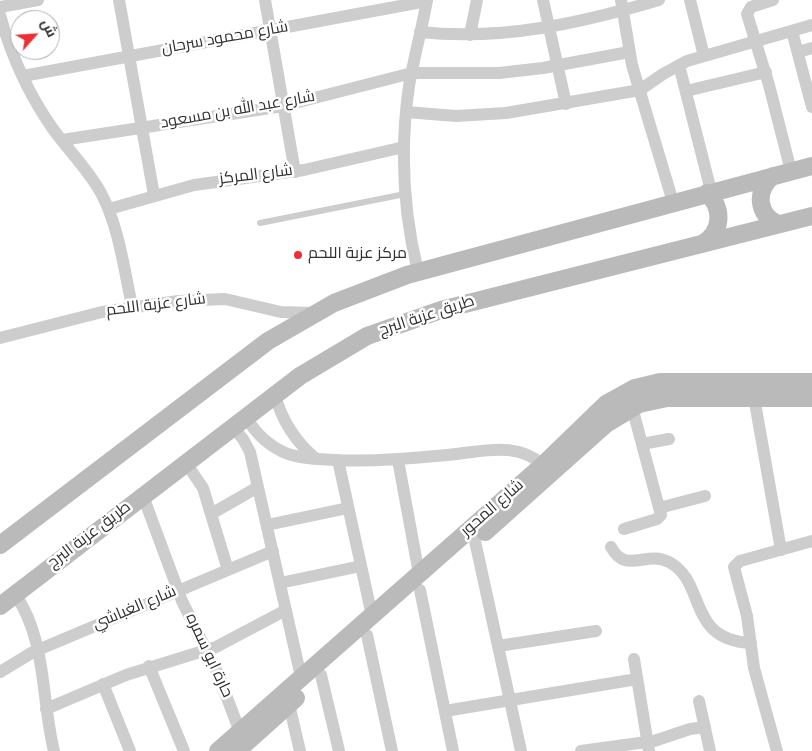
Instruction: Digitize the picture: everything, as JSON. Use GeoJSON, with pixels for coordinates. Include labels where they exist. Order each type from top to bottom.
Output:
{"type":"FeatureCollection","features":[{"type":"Feature","properties":{"kind":"street"},"geometry":{"type":"LineString","coordinates":[[0,7],[38,0]]}},
{"type":"Feature","properties":{"kind":"street"},"geometry":{"type":"LineString","coordinates":[[119,0],[154,195]]}},
{"type":"Feature","properties":{"kind":"street"},"geometry":{"type":"LineString","coordinates":[[265,0],[295,172]]}},
{"type":"Feature","properties":{"kind":"street"},"geometry":{"type":"LineString","coordinates":[[418,272],[405,194],[404,147],[406,112],[412,73],[427,0]]}},
{"type":"Feature","properties":{"kind":"street","name":"شارع محمود سرحان"},"geometry":{"type":"LineString","coordinates":[[23,76],[270,32],[427,0]]}},
{"type":"Feature","properties":{"kind":"street"},"geometry":{"type":"LineString","coordinates":[[470,35],[477,0]]}},
{"type":"Feature","properties":{"kind":"street"},"geometry":{"type":"LineString","coordinates":[[543,0],[556,66],[566,104]]}},
{"type":"Feature","properties":{"kind":"street"},"geometry":{"type":"LineString","coordinates":[[420,32],[470,35],[548,28],[621,5],[659,0]]}},
{"type":"Feature","properties":{"kind":"street"},"geometry":{"type":"LineString","coordinates":[[690,0],[704,56]]}},
{"type":"Feature","properties":{"kind":"street"},"geometry":{"type":"LineString","coordinates":[[770,0],[748,10],[791,171]]}},
{"type":"Feature","properties":{"kind":"street"},"geometry":{"type":"LineString","coordinates":[[621,5],[629,52],[673,202]]}},
{"type":"Feature","properties":{"kind":"street"},"geometry":{"type":"LineString","coordinates":[[0,15],[23,76],[37,103],[96,185],[109,209],[132,306]]}},
{"type":"Feature","properties":{"kind":"street"},"geometry":{"type":"LineString","coordinates":[[406,112],[489,115],[566,104],[640,90],[679,65],[812,25]]}},
{"type":"Feature","properties":{"kind":"street"},"geometry":{"type":"LineString","coordinates":[[792,31],[812,107]]}},
{"type":"Feature","properties":{"kind":"street"},"geometry":{"type":"LineString","coordinates":[[798,52],[812,48]]}},
{"type":"Feature","properties":{"kind":"street","name":"شارع عبد الله بن مسعود"},"geometry":{"type":"LineString","coordinates":[[62,140],[283,106],[412,73],[484,74],[556,66],[629,52]]}},
{"type":"Feature","properties":{"kind":"street"},"geometry":{"type":"LineString","coordinates":[[679,65],[709,192],[715,202],[718,220],[712,236],[702,244]]}},
{"type":"Feature","properties":{"kind":"street"},"geometry":{"type":"LineString","coordinates":[[686,91],[766,72]]}},
{"type":"Feature","properties":{"kind":"street","name":"شارع المركز"},"geometry":{"type":"LineString","coordinates":[[109,209],[154,195],[224,180],[295,172],[404,147]]}},
{"type":"Feature","properties":{"kind":"street"},"geometry":{"type":"LineString","coordinates":[[0,545],[268,341],[314,313],[365,289],[418,272],[709,192],[812,166]]}},
{"type":"Feature","properties":{"kind":"street"},"geometry":{"type":"LineString","coordinates":[[773,176],[764,185],[761,202],[765,214],[778,224]]}},
{"type":"Feature","properties":{"kind":"street","name":"طريق عزبة البرج"},"geometry":{"type":"LineString","coordinates":[[0,606],[313,367],[367,336],[411,319],[812,216]]}},
{"type":"Feature","properties":{"kind":"street","name":"شارع عزبة اللحم"},"geometry":{"type":"LineString","coordinates":[[0,338],[87,315],[132,306],[186,300],[225,299],[281,312],[314,313]]}},
{"type":"Feature","properties":{"kind":"street","name":"شارع المحور"},"geometry":{"type":"LineString","coordinates":[[243,744],[301,677],[372,616],[475,541],[606,424],[632,407],[667,398],[718,389],[812,382]]}},
{"type":"Feature","properties":{"kind":"street","name":"شارع المحور"},"geometry":{"type":"LineString","coordinates":[[218,751],[243,744],[321,676],[367,634],[596,412],[623,393],[654,383],[718,389],[754,397],[812,398]]}},
{"type":"Feature","properties":{"kind":"street"},"geometry":{"type":"LineString","coordinates":[[275,395],[288,427],[300,444],[315,458]]}},
{"type":"Feature","properties":{"kind":"street"},"geometry":{"type":"LineString","coordinates":[[754,397],[781,550]]}},
{"type":"Feature","properties":{"kind":"street"},"geometry":{"type":"LineString","coordinates":[[624,529],[657,520],[661,515],[632,407]]}},
{"type":"Feature","properties":{"kind":"street"},"geometry":{"type":"LineString","coordinates":[[240,422],[275,448],[294,456],[338,460],[398,460],[507,449],[527,453],[543,465]]}},
{"type":"Feature","properties":{"kind":"street"},"geometry":{"type":"LineString","coordinates":[[240,422],[258,487],[301,677]]}},
{"type":"Feature","properties":{"kind":"street"},"geometry":{"type":"LineString","coordinates":[[642,444],[669,438]]}},
{"type":"Feature","properties":{"kind":"street"},"geometry":{"type":"LineString","coordinates":[[338,460],[372,616]]}},
{"type":"Feature","properties":{"kind":"street"},"geometry":{"type":"LineString","coordinates":[[398,460],[453,751]]}},
{"type":"Feature","properties":{"kind":"street"},"geometry":{"type":"LineString","coordinates":[[186,463],[201,483],[228,570]]}},
{"type":"Feature","properties":{"kind":"street"},"geometry":{"type":"LineString","coordinates":[[211,514],[258,487]]}},
{"type":"Feature","properties":{"kind":"street","name":"حارة ابو سمره"},"geometry":{"type":"LineString","coordinates":[[143,496],[178,591],[230,702],[243,744]]}},
{"type":"Feature","properties":{"kind":"street"},"geometry":{"type":"LineString","coordinates":[[659,508],[705,496]]}},
{"type":"Feature","properties":{"kind":"street"},"geometry":{"type":"LineString","coordinates":[[267,525],[348,508]]}},
{"type":"Feature","properties":{"kind":"street"},"geometry":{"type":"LineString","coordinates":[[475,541],[521,751]]}},
{"type":"Feature","properties":{"kind":"street"},"geometry":{"type":"LineString","coordinates":[[777,751],[754,668],[747,616],[734,567],[738,562],[812,541]]}},
{"type":"Feature","properties":{"kind":"street"},"geometry":{"type":"LineString","coordinates":[[611,547],[617,556],[627,562],[656,558],[673,564],[685,578],[703,618],[711,628],[732,640],[750,643]]}},
{"type":"Feature","properties":{"kind":"street","name":"شارع الغباشي"},"geometry":{"type":"LineString","coordinates":[[0,672],[38,650],[273,551]]}},
{"type":"Feature","properties":{"kind":"street"},"geometry":{"type":"LineString","coordinates":[[280,583],[361,566]]}},
{"type":"Feature","properties":{"kind":"street"},"geometry":{"type":"LineString","coordinates":[[14,594],[30,620],[38,650],[54,751]]}},
{"type":"Feature","properties":{"kind":"street"},"geometry":{"type":"LineString","coordinates":[[46,709],[149,666],[207,650],[286,610]]}},
{"type":"Feature","properties":{"kind":"street"},"geometry":{"type":"LineString","coordinates":[[498,646],[596,631]]}},
{"type":"Feature","properties":{"kind":"street"},"geometry":{"type":"LineString","coordinates":[[367,634],[392,751]]}},
{"type":"Feature","properties":{"kind":"street"},"geometry":{"type":"LineString","coordinates":[[634,659],[649,746]]}},
{"type":"Feature","properties":{"kind":"street"},"geometry":{"type":"LineString","coordinates":[[149,666],[184,751]]}},
{"type":"Feature","properties":{"kind":"street"},"geometry":{"type":"LineString","coordinates":[[321,676],[339,751]]}},
{"type":"Feature","properties":{"kind":"street"},"geometry":{"type":"LineString","coordinates":[[445,711],[637,679]]}},
{"type":"Feature","properties":{"kind":"street"},"geometry":{"type":"LineString","coordinates":[[103,684],[130,751]]}},
{"type":"Feature","properties":{"kind":"street"},"geometry":{"type":"LineString","coordinates":[[699,702],[710,751]]}},
{"type":"Feature","properties":{"kind":"street"},"geometry":{"type":"LineString","coordinates":[[289,704],[300,751]]}},
{"type":"Feature","properties":{"kind":"street"},"geometry":{"type":"LineString","coordinates":[[581,751],[649,746],[690,729],[705,727]]}},
{"type":"Feature","properties":{"kind":"lane"},"geometry":{"type":"LineString","coordinates":[[260,223],[405,194]]}},
{"type":"Feature","properties":{"kind":"place","name":"مركز عزبة اللحم"},"geometry":{"type":"Point","coordinates":[298,255]}}]}
